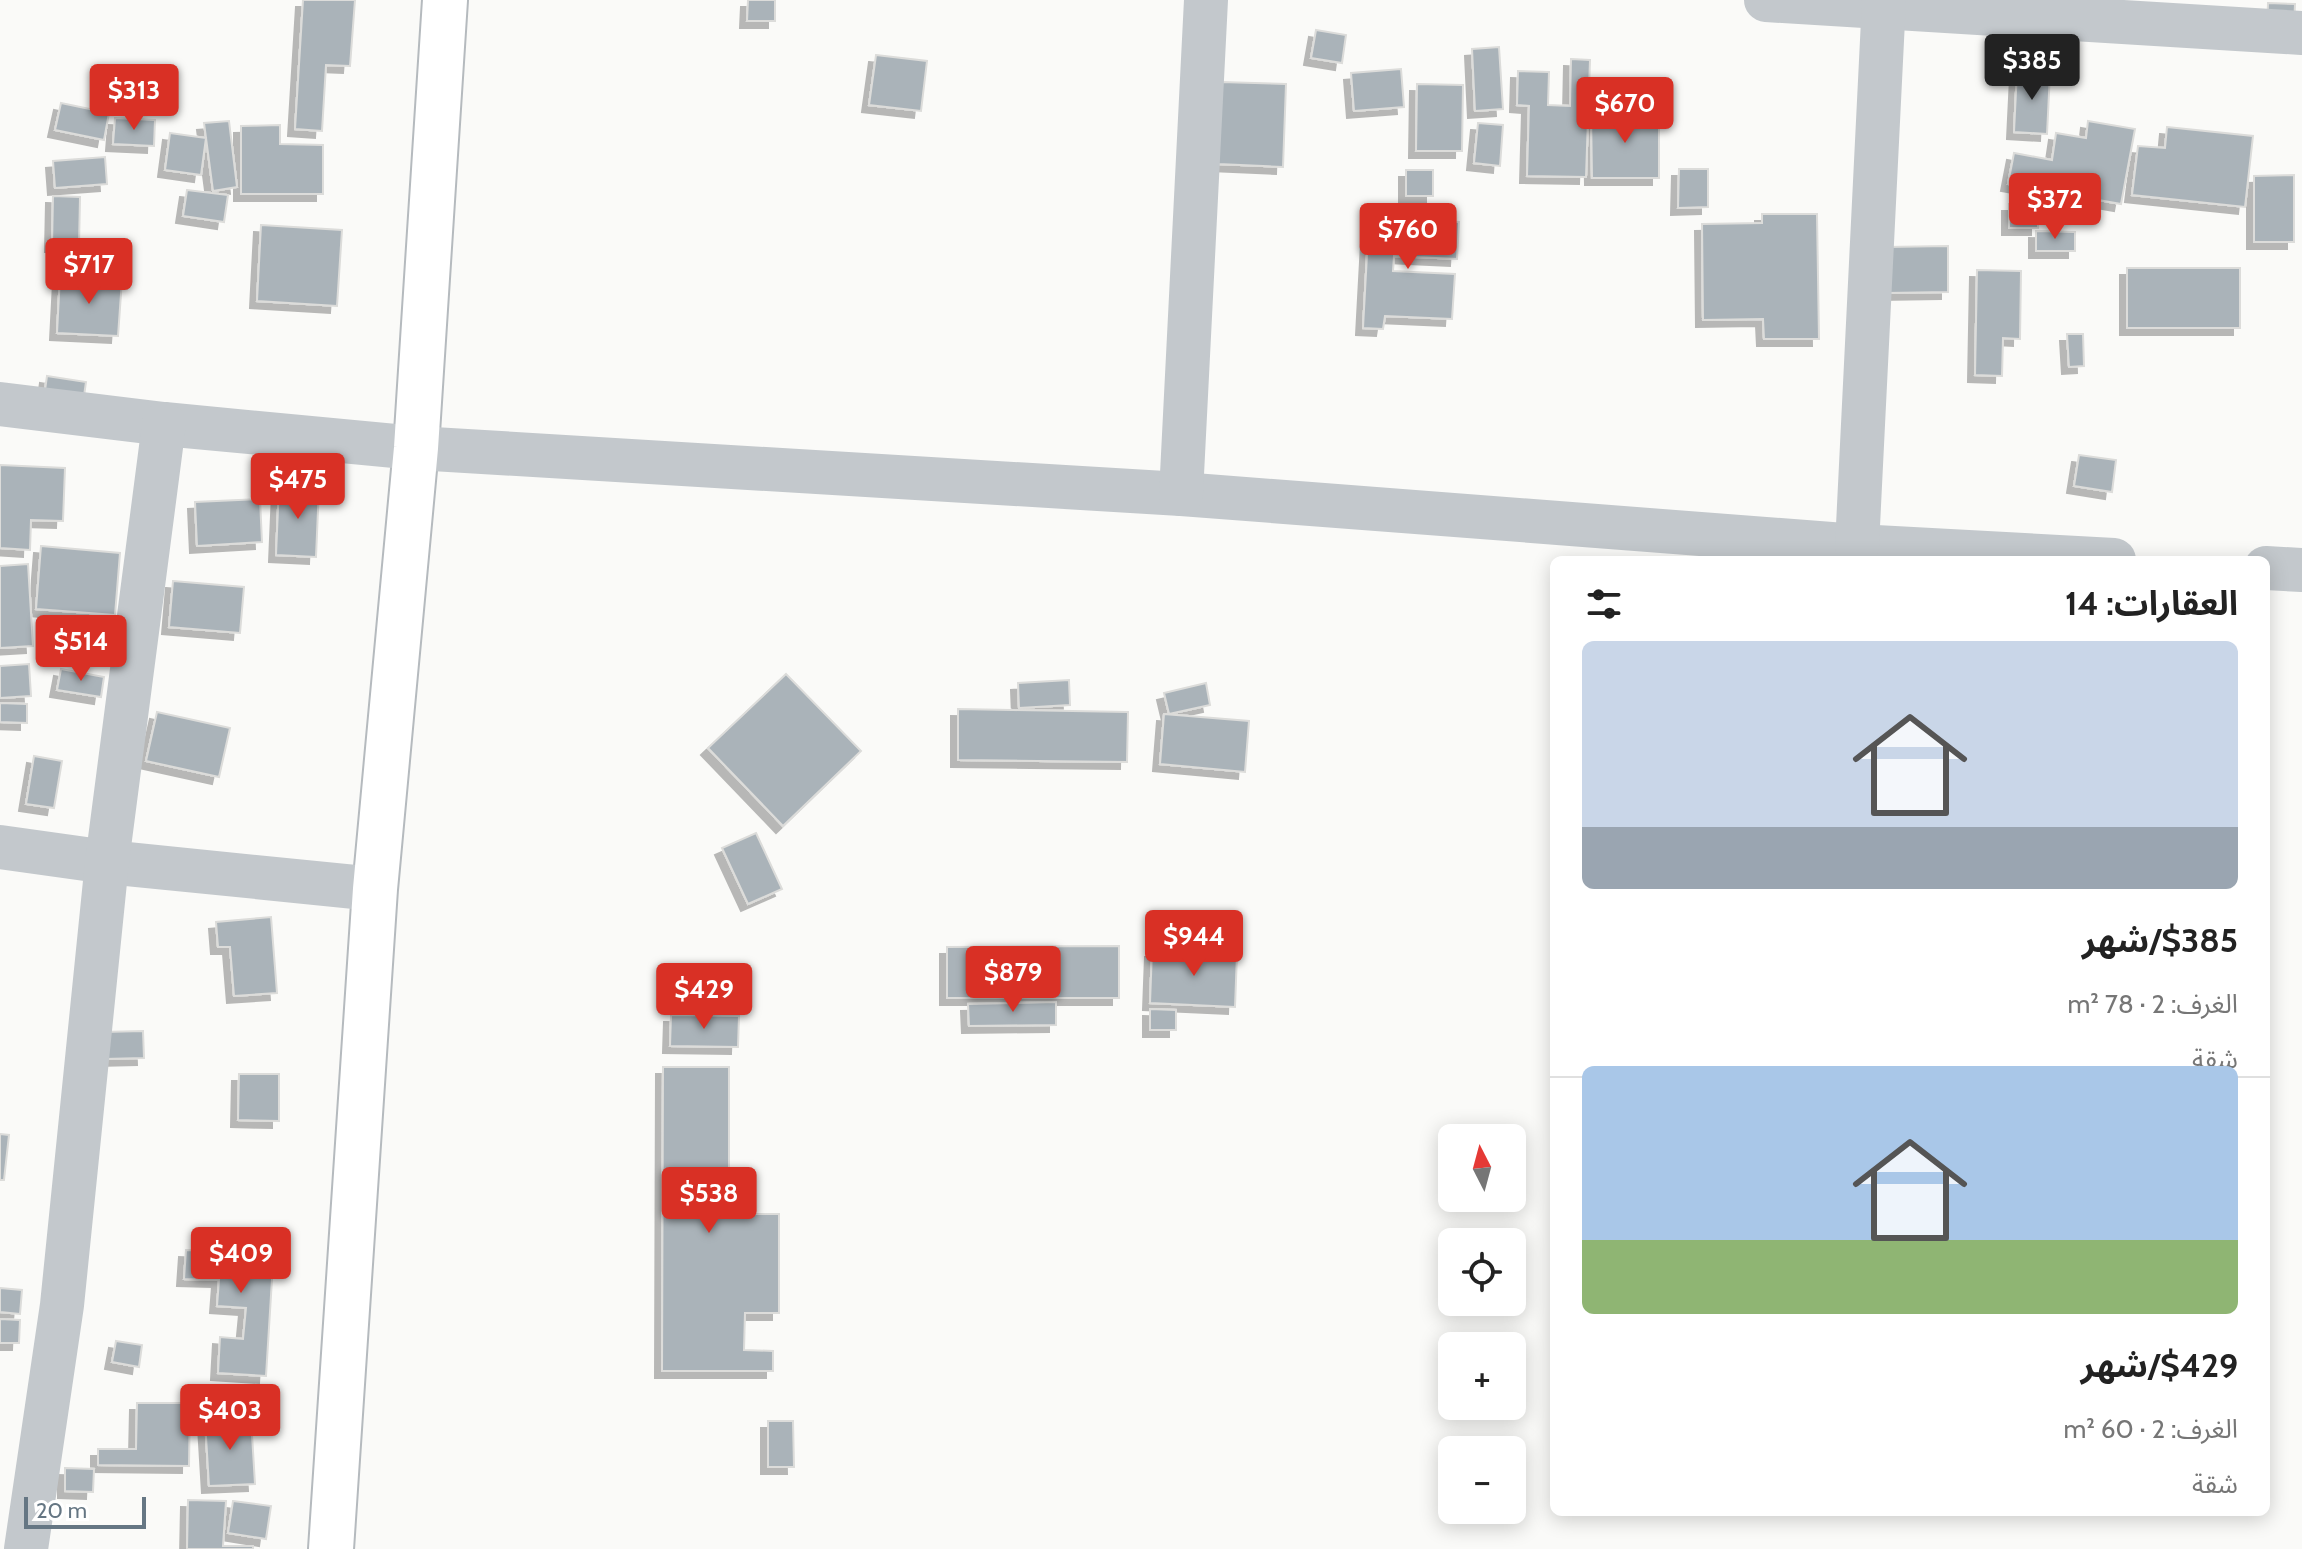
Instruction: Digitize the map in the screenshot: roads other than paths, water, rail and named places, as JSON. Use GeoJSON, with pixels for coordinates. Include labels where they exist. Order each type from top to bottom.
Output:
{"type":"FeatureCollection","features":[{"type":"Feature","properties":{"kind":"main road"},"geometry":{"type":"LineString","coordinates":[[331,1549],[375,889],[416,448],[445,0]]}},
{"type":"Feature","properties":{"kind":"street"},"geometry":{"type":"LineString","coordinates":[[1181,494],[1206,0]]}},
{"type":"Feature","properties":{"kind":"street"},"geometry":{"type":"LineString","coordinates":[[1766,0],[1884,4],[2302,33]]}},
{"type":"Feature","properties":{"kind":"street"},"geometry":{"type":"LineString","coordinates":[[1857,546],[1884,4]]}},
{"type":"Feature","properties":{"kind":"street"},"geometry":{"type":"LineString","coordinates":[[0,404],[164,424],[416,448],[1181,494],[1857,546],[2041,556]]}},
{"type":"Feature","properties":{"kind":"street"},"geometry":{"type":"LineString","coordinates":[[26,1549],[62,1305],[107,862],[164,424]]}},
{"type":"Feature","properties":{"kind":"street"},"geometry":{"type":"LineString","coordinates":[[2270,568],[2302,570]]}},
{"type":"Feature","properties":{"kind":"street"},"geometry":{"type":"LineString","coordinates":[[0,847],[107,862],[375,889]]}}]}
